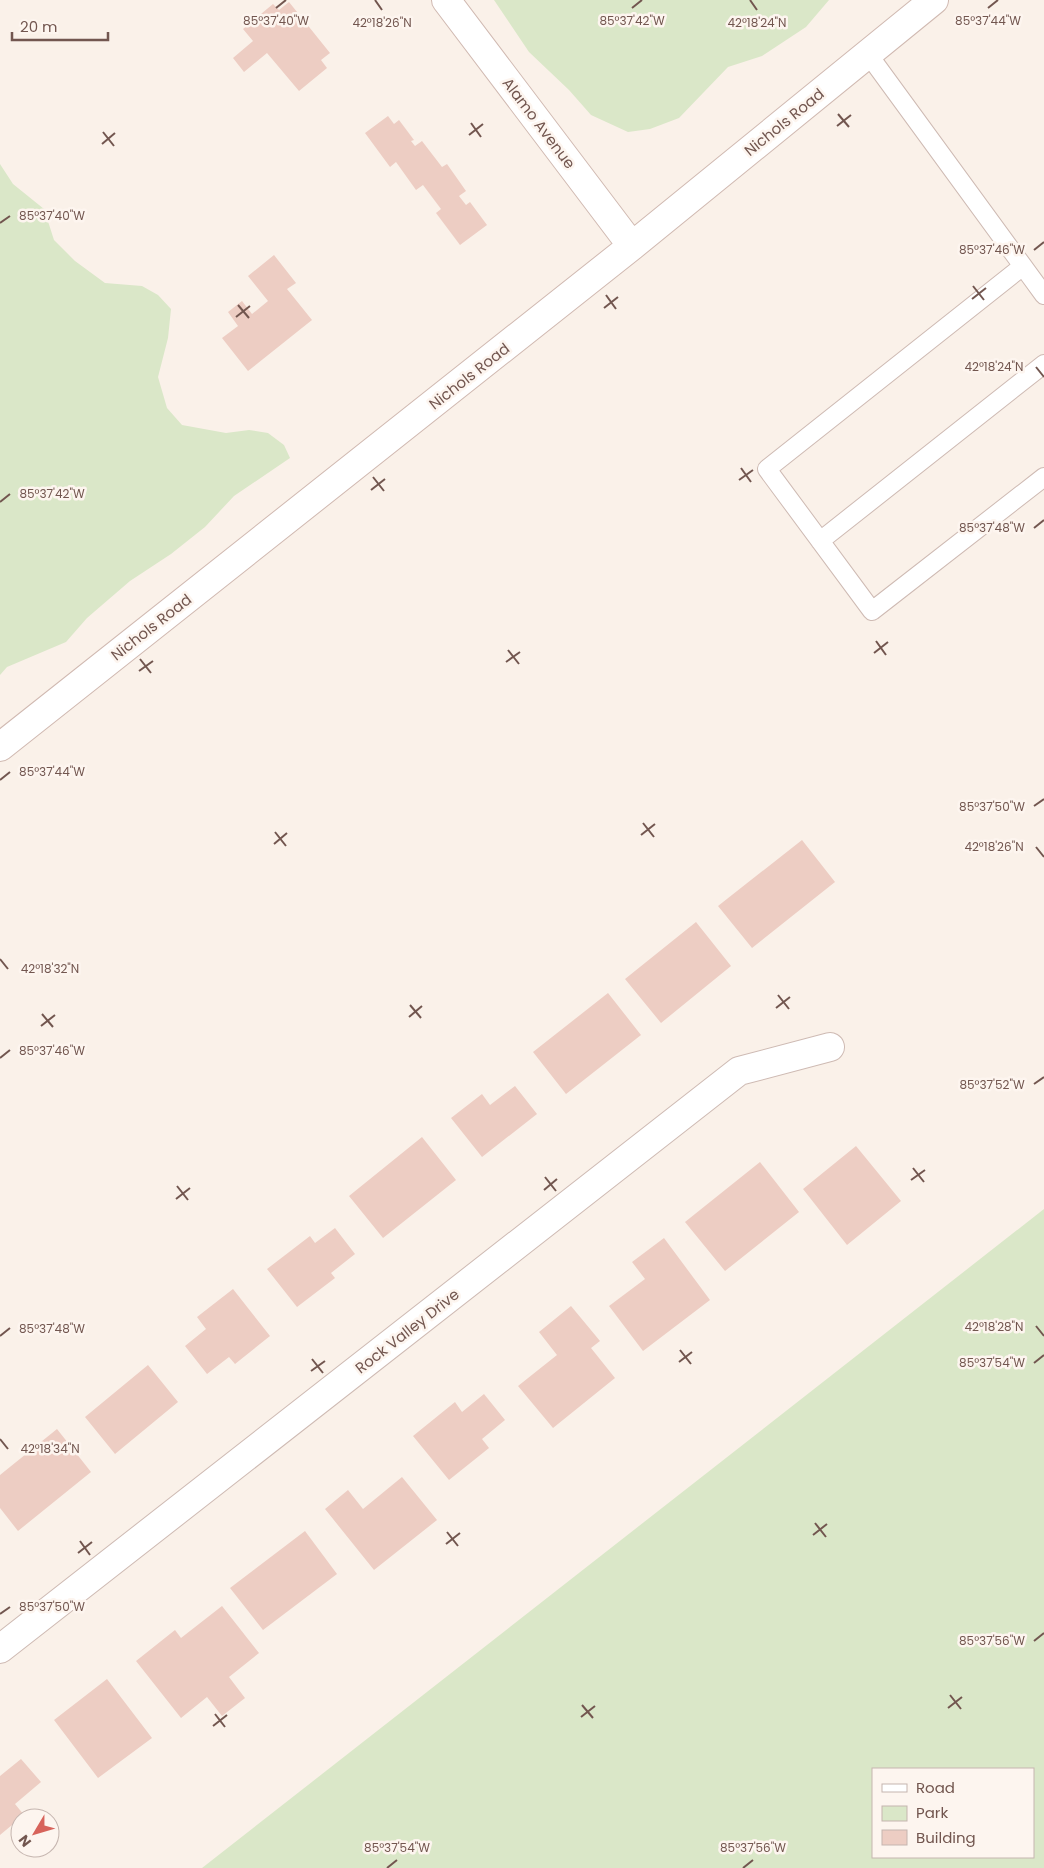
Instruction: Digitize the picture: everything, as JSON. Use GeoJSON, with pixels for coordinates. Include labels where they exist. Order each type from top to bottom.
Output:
{"type":"FeatureCollection","features":[{"type":"Feature","properties":{"kind":"street","name":"Alamo Avenue"},"geometry":{"type":"LineString","coordinates":[[446,0],[632,246]]}},
{"type":"Feature","properties":{"kind":"street","name":"Nichols Road"},"geometry":{"type":"LineString","coordinates":[[0,748],[632,246],[934,0]]}},
{"type":"Feature","properties":{"kind":"street","name":"Rock Valley Drive"},"geometry":{"type":"LineString","coordinates":[[0,1648],[739,1071],[830,1047]]}},
{"type":"Feature","properties":{"kind":"lane"},"geometry":{"type":"LineString","coordinates":[[868,54],[1044,295]]}},
{"type":"Feature","properties":{"kind":"lane"},"geometry":{"type":"LineString","coordinates":[[1023,266],[767,469],[872,611],[1044,477]]}},
{"type":"Feature","properties":{"kind":"lane"},"geometry":{"type":"LineString","coordinates":[[820,541],[1044,364]]}},
{"type":"Feature","properties":{"kind":"green space"},"geometry":{"type":"Polygon","coordinates":[[[494,0],[829,0],[806,27],[762,56],[728,67],[679,118],[650,129],[628,132],[591,115],[569,90],[529,52],[494,0]]]}},
{"type":"Feature","properties":{"kind":"green space"},"geometry":{"type":"Polygon","coordinates":[[[0,164],[13,184],[44,209],[54,240],[75,261],[105,283],[142,286],[158,295],[171,309],[168,338],[158,377],[167,408],[182,425],[226,433],[249,430],[268,433],[284,445],[290,458],[234,496],[205,527],[171,554],[130,581],[87,618],[66,642],[7,667],[0,675],[0,164]]]}},
{"type":"Feature","properties":{"kind":"green space"},"geometry":{"type":"Polygon","coordinates":[[[1044,1209],[1044,1868],[202,1868],[1044,1209]]]}},
{"type":"Feature","properties":{"kind":"building"},"geometry":{"type":"Polygon","coordinates":[[[289,2],[330,53],[321,60],[327,68],[299,91],[267,53],[244,72],[233,58],[253,41],[243,29],[273,4],[279,10],[289,2]]]}},
{"type":"Feature","properties":{"kind":"building"},"geometry":{"type":"Polygon","coordinates":[[[388,116],[394,124],[399,120],[414,140],[411,141],[415,146],[422,141],[442,167],[447,164],[466,191],[459,196],[466,205],[470,202],[487,225],[460,245],[436,213],[441,209],[423,185],[416,190],[396,162],[390,167],[365,133],[388,116]]]}},
{"type":"Feature","properties":{"kind":"building"},"geometry":{"type":"Polygon","coordinates":[[[274,255],[296,283],[287,289],[312,320],[248,371],[222,338],[238,326],[228,312],[242,301],[252,314],[268,301],[248,276],[274,255]]]}},
{"type":"Feature","properties":{"kind":"building"},"geometry":{"type":"Polygon","coordinates":[[[802,840],[835,882],[752,948],[718,906],[802,840]]]}},
{"type":"Feature","properties":{"kind":"building"},"geometry":{"type":"Polygon","coordinates":[[[696,922],[731,966],[661,1023],[625,979],[696,922]]]}},
{"type":"Feature","properties":{"kind":"building"},"geometry":{"type":"Polygon","coordinates":[[[608,993],[641,1035],[566,1094],[533,1052],[608,993]]]}},
{"type":"Feature","properties":{"kind":"building"},"geometry":{"type":"Polygon","coordinates":[[[515,1086],[537,1114],[482,1157],[451,1118],[482,1094],[490,1105],[515,1086]]]}},
{"type":"Feature","properties":{"kind":"building"},"geometry":{"type":"Polygon","coordinates":[[[422,1137],[456,1180],[383,1238],[349,1196],[422,1137]]]}},
{"type":"Feature","properties":{"kind":"building"},"geometry":{"type":"Polygon","coordinates":[[[856,1146],[901,1201],[847,1245],[803,1189],[856,1146]]]}},
{"type":"Feature","properties":{"kind":"building"},"geometry":{"type":"Polygon","coordinates":[[[760,1162],[799,1212],[725,1271],[685,1222],[760,1162]]]}},
{"type":"Feature","properties":{"kind":"building"},"geometry":{"type":"Polygon","coordinates":[[[335,1228],[355,1254],[331,1273],[335,1278],[297,1307],[267,1269],[310,1236],[315,1243],[335,1228]]]}},
{"type":"Feature","properties":{"kind":"building"},"geometry":{"type":"Polygon","coordinates":[[[664,1238],[710,1300],[643,1351],[609,1306],[645,1279],[632,1262],[664,1238]]]}},
{"type":"Feature","properties":{"kind":"building"},"geometry":{"type":"Polygon","coordinates":[[[233,1289],[270,1336],[235,1364],[229,1357],[207,1374],[185,1346],[206,1329],[197,1317],[233,1289]]]}},
{"type":"Feature","properties":{"kind":"building"},"geometry":{"type":"Polygon","coordinates":[[[571,1306],[600,1341],[591,1348],[615,1378],[553,1428],[518,1386],[557,1355],[539,1332],[571,1306]]]}},
{"type":"Feature","properties":{"kind":"building"},"geometry":{"type":"Polygon","coordinates":[[[148,1365],[178,1402],[115,1454],[85,1417],[148,1365]]]}},
{"type":"Feature","properties":{"kind":"building"},"geometry":{"type":"Polygon","coordinates":[[[484,1394],[505,1420],[482,1439],[489,1448],[449,1480],[413,1436],[455,1402],[462,1412],[484,1394]]]}},
{"type":"Feature","properties":{"kind":"building"},"geometry":{"type":"Polygon","coordinates":[[[57,1429],[91,1472],[18,1531],[0,1508],[0,1475],[57,1429]]]}},
{"type":"Feature","properties":{"kind":"building"},"geometry":{"type":"Polygon","coordinates":[[[402,1477],[437,1520],[374,1570],[325,1509],[348,1490],[363,1509],[402,1477]]]}},
{"type":"Feature","properties":{"kind":"building"},"geometry":{"type":"Polygon","coordinates":[[[305,1531],[337,1574],[263,1630],[230,1588],[305,1531]]]}},
{"type":"Feature","properties":{"kind":"building"},"geometry":{"type":"Polygon","coordinates":[[[222,1606],[259,1653],[229,1677],[245,1698],[222,1716],[207,1697],[181,1718],[136,1661],[175,1630],[181,1638],[222,1606]]]}},
{"type":"Feature","properties":{"kind":"building"},"geometry":{"type":"Polygon","coordinates":[[[107,1679],[152,1738],[98,1778],[54,1720],[107,1679]]]}},
{"type":"Feature","properties":{"kind":"building"},"geometry":{"type":"Polygon","coordinates":[[[21,1759],[41,1782],[15,1804],[18,1808],[10,1808],[10,1827],[0,1835],[0,1776],[21,1759]]]}}]}
